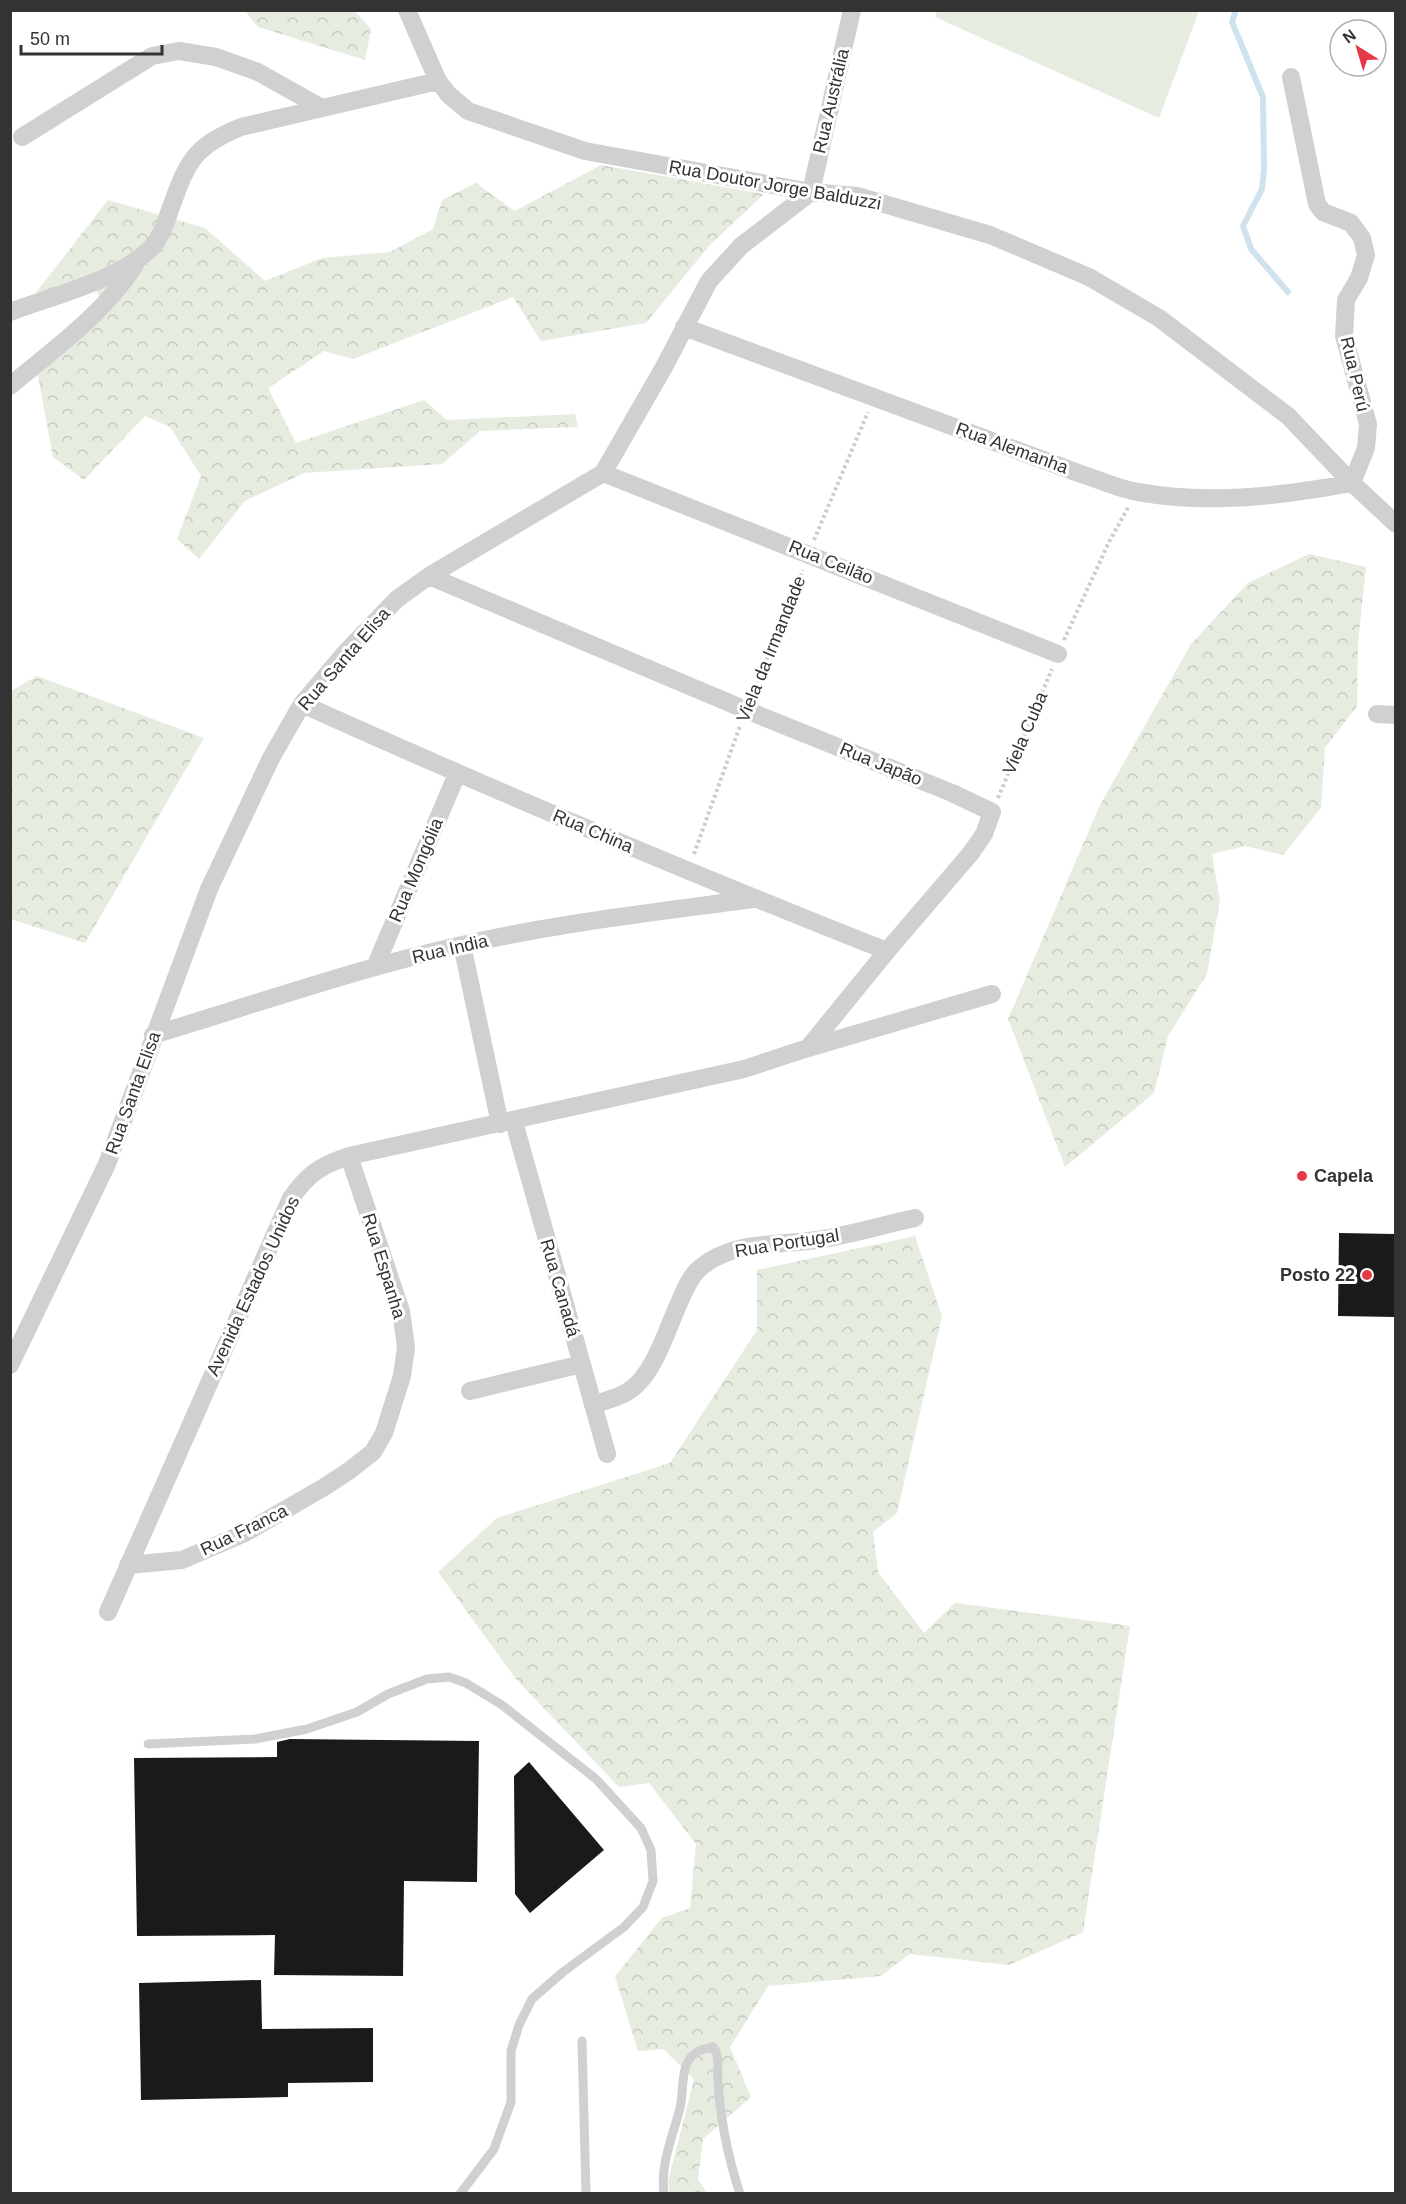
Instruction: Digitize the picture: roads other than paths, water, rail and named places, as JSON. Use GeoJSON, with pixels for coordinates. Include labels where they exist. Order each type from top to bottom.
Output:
{"type":"FeatureCollection","features":[{"type":"Feature","properties":{"kind":"street","name":"Rua Doutor Jorge Balduzzi"},"geometry":{"type":"LineString","coordinates":[[407,10],[438,81],[449,96],[468,111],[585,151],[811,192],[857,196],[990,235],[1089,277],[1159,318],[1288,416],[1395,524]]}},
{"type":"Feature","properties":{"kind":"street","name":"Rua Austrália"},"geometry":{"type":"LineString","coordinates":[[811,192],[852,10]]}},
{"type":"Feature","properties":{"kind":"street"},"geometry":{"type":"LineString","coordinates":[[22,136],[152,56],[179,51],[216,57],[258,72],[322,108]]}},
{"type":"Feature","properties":{"kind":"street","name":"Rua Perú"},"geometry":{"type":"LineString","coordinates":[[1291,77],[1317,204],[1323,212],[1351,223],[1362,238],[1366,255],[1359,278],[1346,300],[1344,336],[1368,424],[1366,448],[1352,483]]}},
{"type":"Feature","properties":{"kind":"street"},"geometry":{"type":"LineString","coordinates":[[10,386],[112,298],[137,261],[153,245],[166,223],[184,172],[199,150],[217,137],[241,127],[438,81]]}},
{"type":"Feature","properties":{"kind":"street","name":"Rua Santa Elisa"},"geometry":{"type":"LineString","coordinates":[[10,1365],[107,1164],[209,889],[271,758],[302,704],[369,626],[397,599],[429,576],[603,473],[664,367],[709,281],[741,246],[811,192]]}},
{"type":"Feature","properties":{"kind":"street"},"geometry":{"type":"LineString","coordinates":[[10,312],[117,273],[137,261]]}},
{"type":"Feature","properties":{"kind":"street","name":"Rua Alemanha"},"geometry":{"type":"LineString","coordinates":[[684,327],[1081,474],[1137,492],[1193,498],[1246,498],[1352,483]]}},
{"type":"Feature","properties":{"kind":"street","name":"Rua Ceilão"},"geometry":{"type":"LineString","coordinates":[[603,473],[809,553],[1058,654]]}},
{"type":"Feature","properties":{"kind":"street","name":"Rua Japão"},"geometry":{"type":"LineString","coordinates":[[429,576],[746,710],[952,793],[992,812],[984,834],[971,854],[887,951]]}},
{"type":"Feature","properties":{"kind":"street","name":"Rua China"},"geometry":{"type":"LineString","coordinates":[[302,704],[457,774],[755,899],[887,951]]}},
{"type":"Feature","properties":{"kind":"street","name":"Rua Mongólia"},"geometry":{"type":"LineString","coordinates":[[375,967],[457,774]]}},
{"type":"Feature","properties":{"kind":"street","name":"Rua India"},"geometry":{"type":"LineString","coordinates":[[153,1035],[375,967],[462,945],[573,924],[755,899]]}},
{"type":"Feature","properties":{"kind":"street","name":"Rua Canadá"},"geometry":{"type":"LineString","coordinates":[[462,945],[507,1123],[582,1364],[607,1454]]}},
{"type":"Feature","properties":{"kind":"street"},"geometry":{"type":"LineString","coordinates":[[808,1048],[887,951]]}},
{"type":"Feature","properties":{"kind":"street"},"geometry":{"type":"LineString","coordinates":[[808,1048],[992,994]]}},
{"type":"Feature","properties":{"kind":"street","name":"Avenida Estados Unidos"},"geometry":{"type":"LineString","coordinates":[[108,1612],[291,1198],[305,1179],[324,1165],[349,1156],[744,1069],[808,1048]]}},
{"type":"Feature","properties":{"kind":"street","name":"Rua Espanha"},"geometry":{"type":"LineString","coordinates":[[349,1156],[401,1311],[406,1347],[402,1376],[384,1433],[373,1452],[350,1470]]}},
{"type":"Feature","properties":{"kind":"street","name":"Rua Portugal"},"geometry":{"type":"LineString","coordinates":[[593,1405],[628,1392],[642,1380],[656,1355],[684,1291],[697,1270],[713,1258],[736,1249],[756,1245],[819,1240],[915,1218]]}},
{"type":"Feature","properties":{"kind":"street"},"geometry":{"type":"LineString","coordinates":[[470,1391],[582,1364]]}},
{"type":"Feature","properties":{"kind":"street","name":"Rua Franca"},"geometry":{"type":"LineString","coordinates":[[128,1565],[182,1560],[261,1524],[350,1470]]}},
{"type":"Feature","properties":{"kind":"lane"},"geometry":{"type":"LineString","coordinates":[[148,1744],[255,1739],[307,1729],[357,1712],[388,1694],[427,1679],[449,1677],[466,1683],[502,1705],[596,1779],[641,1828],[651,1850],[653,1881],[643,1907],[624,1927],[563,1972],[532,1999],[519,2025],[511,2050],[511,2102],[494,2149],[460,2193]]}},
{"type":"Feature","properties":{"kind":"lane"},"geometry":{"type":"LineString","coordinates":[[582,2041],[586,2193]]}},
{"type":"Feature","properties":{"kind":"lane"},"geometry":{"type":"LineString","coordinates":[[664,2193],[666,2158],[680,2106],[683,2076],[692,2055],[705,2048],[714,2048],[718,2054],[718,2092],[728,2157],[740,2193]]}},
{"type":"Feature","properties":{"kind":"waterway"},"geometry":{"type":"LineString","coordinates":[[1236,10],[1232,22],[1263,97],[1262,189],[1243,226],[1251,249],[1288,292]]}},
{"type":"Feature","properties":{"kind":"place","name":"Capela"},"geometry":{"type":"Point","coordinates":[1302,1176]}},
{"type":"Feature","properties":{"kind":"place","name":"Posto 22"},"geometry":{"type":"Point","coordinates":[1367,1275]}}]}
